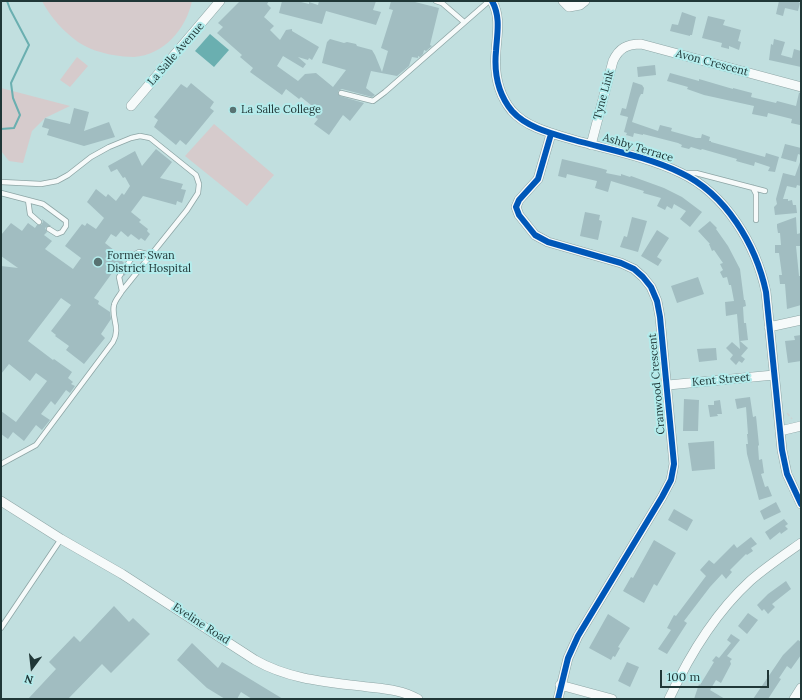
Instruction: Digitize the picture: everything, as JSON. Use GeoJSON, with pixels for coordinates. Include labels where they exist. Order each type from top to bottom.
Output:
{"type":"FeatureCollection","features":[{"type":"Feature","properties":{"kind":"street","name":"La Salle Avenue"},"geometry":{"type":"LineString","coordinates":[[131,106],[220,1]]}},
{"type":"Feature","properties":{"kind":"street","name":"Ashby Terrace"},"geometry":{"type":"LineString","coordinates":[[492,1],[495,6],[498,25],[495,73],[502,96],[512,112],[530,125],[551,134],[651,161],[683,173],[717,199],[738,224],[746,237],[753,250],[763,277],[766,292],[782,450],[787,474],[801,504]]}},
{"type":"Feature","properties":{"kind":"street"},"geometry":{"type":"LineString","coordinates":[[566,4],[580,5],[585,1]]}},
{"type":"Feature","properties":{"kind":"street","name":"Avon Crescent"},"geometry":{"type":"LineString","coordinates":[[623,48],[631,44],[641,44],[801,87]]}},
{"type":"Feature","properties":{"kind":"street","name":"Tyne Link"},"geometry":{"type":"LineString","coordinates":[[591,145],[613,61],[617,53],[623,48]]}},
{"type":"Feature","properties":{"kind":"street","name":"Cranwood Crescent"},"geometry":{"type":"LineString","coordinates":[[551,134],[538,178],[519,200],[516,207],[519,215],[536,235],[548,242],[621,263],[634,269],[651,287],[657,301],[660,317],[668,385],[674,464],[671,480],[662,497],[578,636],[568,658],[560,685],[558,699]]}},
{"type":"Feature","properties":{"kind":"street"},"geometry":{"type":"LineString","coordinates":[[769,327],[801,320]]}},
{"type":"Feature","properties":{"kind":"street","name":"Kent Street"},"geometry":{"type":"LineString","coordinates":[[668,385],[774,375]]}},
{"type":"Feature","properties":{"kind":"street"},"geometry":{"type":"LineString","coordinates":[[780,431],[799,424]]}},
{"type":"Feature","properties":{"kind":"street","name":"Eveline Road"},"geometry":{"type":"LineString","coordinates":[[1,501],[61,539],[122,574],[255,660],[274,670],[301,678],[396,690],[418,699]]}},
{"type":"Feature","properties":{"kind":"street"},"geometry":{"type":"LineString","coordinates":[[669,699],[681,672],[723,610],[750,581],[801,543]]}},
{"type":"Feature","properties":{"kind":"street"},"geometry":{"type":"LineString","coordinates":[[560,685],[612,699]]}},
{"type":"Feature","properties":{"kind":"street"},"geometry":{"type":"LineString","coordinates":[[794,699],[801,688]]}},
{"type":"Feature","properties":{"kind":"lane"},"geometry":{"type":"LineString","coordinates":[[436,1],[442,3],[464,22]]}},
{"type":"Feature","properties":{"kind":"lane"},"geometry":{"type":"LineString","coordinates":[[341,93],[373,101],[386,92],[489,1]]}},
{"type":"Feature","properties":{"kind":"lane"},"geometry":{"type":"LineString","coordinates":[[1,182],[41,184],[57,181],[68,175],[91,157],[109,147],[140,136],[150,138],[196,175],[199,184],[198,193],[187,210],[122,291],[114,304],[117,328],[116,336],[113,342],[36,445],[1,464]]}},
{"type":"Feature","properties":{"kind":"lane"},"geometry":{"type":"LineString","coordinates":[[683,173],[696,173],[765,191]]}},
{"type":"Feature","properties":{"kind":"lane"},"geometry":{"type":"LineString","coordinates":[[753,188],[756,194],[756,220]]}},
{"type":"Feature","properties":{"kind":"lane"},"geometry":{"type":"LineString","coordinates":[[1,193],[43,204],[66,221],[66,226],[62,232],[57,234],[49,229]]}},
{"type":"Feature","properties":{"kind":"lane"},"geometry":{"type":"LineString","coordinates":[[28,200],[30,214],[39,222]]}},
{"type":"Feature","properties":{"kind":"lane"},"geometry":{"type":"LineString","coordinates":[[127,265],[139,252],[150,255]]}},
{"type":"Feature","properties":{"kind":"lane"},"geometry":{"type":"LineString","coordinates":[[122,274],[120,277],[122,291]]}},
{"type":"Feature","properties":{"kind":"lane"},"geometry":{"type":"LineString","coordinates":[[1,628],[61,539]]}},
{"type":"Feature","properties":{"kind":"path"},"geometry":{"type":"LineString","coordinates":[[786,412],[790,418],[799,424]]}},
{"type":"Feature","properties":{"kind":"shaded area"},"geometry":{"type":"Polygon","coordinates":[[[42,1],[192,1],[185,21],[172,39],[155,51],[134,57],[104,53],[91,49],[78,42],[58,24],[42,1]]]}},
{"type":"Feature","properties":{"kind":"shaded area"},"geometry":{"type":"Polygon","coordinates":[[[77,57],[88,66],[70,87],[60,80],[77,57]]]}},
{"type":"Feature","properties":{"kind":"shaded area"},"geometry":{"type":"Polygon","coordinates":[[[1,88],[70,106],[45,118],[32,131],[23,163],[9,161],[1,151],[1,88]]]}},
{"type":"Feature","properties":{"kind":"shaded area"},"geometry":{"type":"Polygon","coordinates":[[[214,124],[274,175],[247,206],[185,156],[214,124]]]}},
{"type":"Feature","properties":{"kind":"water"},"geometry":{"type":"Polygon","coordinates":[[[210,34],[229,50],[214,67],[195,51],[210,34]]]}},
{"type":"Feature","properties":{"kind":"building"},"geometry":{"type":"Polygon","coordinates":[[[240,1],[269,1],[267,4],[271,8],[264,17],[274,26],[270,30],[280,40],[286,30],[292,29],[292,31],[319,47],[312,60],[309,58],[308,60],[298,57],[306,64],[303,68],[283,56],[277,66],[298,81],[305,74],[316,73],[333,87],[346,70],[322,63],[327,42],[330,39],[344,43],[347,42],[356,44],[357,46],[372,50],[382,72],[388,51],[381,48],[393,10],[389,9],[391,1],[411,1],[439,8],[430,45],[432,46],[426,51],[424,50],[420,57],[412,57],[409,66],[397,76],[371,71],[366,88],[375,95],[372,97],[342,89],[338,91],[340,96],[364,103],[350,121],[343,115],[329,135],[314,124],[318,119],[312,115],[316,109],[301,97],[299,99],[286,89],[282,95],[250,72],[253,68],[240,57],[242,55],[217,33],[223,27],[218,23],[240,1]]]}},
{"type":"Feature","properties":{"kind":"building"},"geometry":{"type":"Polygon","coordinates":[[[282,1],[297,1],[309,4],[309,2],[318,5],[319,1],[376,1],[373,10],[381,12],[376,25],[326,11],[322,24],[279,13],[282,1]]]}},
{"type":"Feature","properties":{"kind":"building"},"geometry":{"type":"Polygon","coordinates":[[[779,1],[797,1],[800,3],[798,11],[785,8],[783,16],[776,14],[779,1]]]}},
{"type":"Feature","properties":{"kind":"building"},"geometry":{"type":"Polygon","coordinates":[[[682,12],[696,17],[692,35],[690,36],[670,31],[672,24],[678,25],[682,12]]]}},
{"type":"Feature","properties":{"kind":"building"},"geometry":{"type":"Polygon","coordinates":[[[708,16],[725,20],[723,25],[741,30],[738,41],[741,42],[739,50],[729,46],[729,49],[721,47],[722,43],[702,38],[708,16]]]}},
{"type":"Feature","properties":{"kind":"building"},"geometry":{"type":"Polygon","coordinates":[[[774,39],[785,42],[781,55],[792,58],[794,49],[801,51],[801,67],[769,60],[771,44],[773,45],[774,39]]]}},
{"type":"Feature","properties":{"kind":"building"},"geometry":{"type":"Polygon","coordinates":[[[655,65],[656,75],[638,77],[637,67],[655,65]]]}},
{"type":"Feature","properties":{"kind":"building"},"geometry":{"type":"Polygon","coordinates":[[[670,73],[752,93],[751,97],[776,103],[777,101],[796,106],[799,93],[801,93],[800,125],[791,123],[792,119],[768,113],[767,117],[752,114],[754,106],[704,95],[687,89],[688,87],[667,81],[670,73]]]}},
{"type":"Feature","properties":{"kind":"building"},"geometry":{"type":"Polygon","coordinates":[[[633,82],[642,85],[644,88],[643,94],[641,94],[639,98],[632,122],[658,131],[660,125],[672,128],[671,131],[696,138],[701,138],[702,134],[710,137],[709,141],[711,142],[765,157],[766,153],[779,157],[775,172],[768,171],[770,167],[755,162],[754,166],[736,161],[737,159],[702,149],[691,147],[689,149],[681,147],[682,145],[678,143],[643,134],[634,133],[633,137],[626,135],[627,133],[624,132],[628,117],[620,115],[622,108],[626,109],[633,82]]]}},
{"type":"Feature","properties":{"kind":"building"},"geometry":{"type":"Polygon","coordinates":[[[191,83],[214,102],[210,108],[214,111],[186,145],[180,140],[176,145],[154,127],[158,120],[154,117],[181,84],[187,88],[191,83]]]}},
{"type":"Feature","properties":{"kind":"building"},"geometry":{"type":"Polygon","coordinates":[[[74,108],[89,112],[84,131],[109,122],[115,137],[84,146],[47,135],[49,129],[42,127],[45,118],[70,124],[74,108]]]}},
{"type":"Feature","properties":{"kind":"building"},"geometry":{"type":"Polygon","coordinates":[[[785,144],[801,148],[801,155],[798,154],[796,162],[781,158],[785,144]]]}},
{"type":"Feature","properties":{"kind":"building"},"geometry":{"type":"Polygon","coordinates":[[[156,149],[172,162],[160,178],[183,184],[181,189],[186,190],[182,203],[177,201],[176,205],[143,196],[131,212],[141,220],[139,222],[148,229],[147,231],[150,234],[145,241],[141,238],[139,240],[131,234],[128,237],[121,231],[116,237],[111,234],[105,243],[124,258],[122,261],[125,268],[131,268],[124,276],[123,271],[121,270],[118,272],[115,269],[94,298],[99,301],[98,304],[110,312],[111,319],[101,334],[105,338],[84,364],[66,350],[69,346],[55,336],[56,335],[51,331],[71,305],[61,298],[28,341],[72,372],[68,378],[73,382],[71,384],[75,386],[70,393],[66,390],[55,405],[51,401],[41,414],[50,420],[42,430],[36,425],[24,441],[13,432],[8,439],[1,434],[1,411],[16,422],[47,381],[36,373],[30,381],[9,364],[1,374],[1,266],[18,268],[1,256],[1,235],[11,223],[22,231],[28,223],[35,228],[37,225],[41,225],[43,222],[42,219],[51,226],[45,228],[47,232],[44,235],[52,241],[45,249],[73,269],[81,258],[65,246],[82,224],[85,226],[87,223],[96,229],[104,218],[87,202],[96,189],[106,197],[108,194],[116,201],[122,193],[124,195],[130,186],[125,177],[123,178],[117,169],[111,172],[108,166],[135,151],[142,166],[156,149]]]}},
{"type":"Feature","properties":{"kind":"building"},"geometry":{"type":"Polygon","coordinates":[[[562,159],[607,170],[606,173],[631,176],[664,188],[682,197],[702,212],[690,227],[680,219],[686,211],[674,204],[672,209],[667,206],[665,210],[657,206],[661,198],[643,193],[644,191],[611,181],[608,192],[595,188],[597,181],[567,174],[566,178],[558,176],[562,159]]]}},
{"type":"Feature","properties":{"kind":"building"},"geometry":{"type":"Polygon","coordinates":[[[800,162],[801,186],[797,185],[796,188],[787,186],[783,199],[788,199],[788,201],[792,200],[793,205],[796,205],[797,213],[775,215],[774,207],[777,204],[776,199],[783,173],[795,176],[800,162]]]}},
{"type":"Feature","properties":{"kind":"building"},"geometry":{"type":"Polygon","coordinates":[[[585,212],[600,215],[599,220],[602,221],[598,240],[580,236],[585,212]]]}},
{"type":"Feature","properties":{"kind":"building"},"geometry":{"type":"Polygon","coordinates":[[[632,217],[647,221],[638,252],[620,247],[624,236],[627,237],[632,217]]]}},
{"type":"Feature","properties":{"kind":"building"},"geometry":{"type":"Polygon","coordinates":[[[796,217],[797,234],[801,233],[801,246],[796,246],[799,276],[801,276],[801,305],[787,309],[785,284],[780,284],[779,275],[782,275],[779,253],[775,253],[775,245],[781,245],[780,233],[778,233],[777,224],[796,217]]]}},
{"type":"Feature","properties":{"kind":"building"},"geometry":{"type":"Polygon","coordinates":[[[710,221],[717,228],[716,229],[728,246],[740,269],[746,306],[743,307],[744,323],[746,323],[748,340],[740,341],[748,348],[741,356],[745,359],[742,363],[739,361],[736,365],[730,359],[733,355],[726,348],[732,342],[740,349],[737,314],[726,316],[725,302],[734,301],[731,285],[729,285],[727,277],[723,278],[720,272],[723,270],[720,264],[723,263],[714,250],[712,251],[710,244],[698,231],[710,221]]]}},
{"type":"Feature","properties":{"kind":"building"},"geometry":{"type":"Polygon","coordinates":[[[657,230],[669,238],[657,257],[662,260],[658,266],[641,256],[657,230]]]}},
{"type":"Feature","properties":{"kind":"building"},"geometry":{"type":"Polygon","coordinates":[[[698,277],[704,294],[677,303],[671,286],[698,277]]]}},
{"type":"Feature","properties":{"kind":"building"},"geometry":{"type":"Polygon","coordinates":[[[801,335],[801,361],[788,363],[785,341],[795,340],[794,336],[801,335]]]}},
{"type":"Feature","properties":{"kind":"building"},"geometry":{"type":"Polygon","coordinates":[[[716,348],[717,360],[699,362],[697,349],[716,348]]]}},
{"type":"Feature","properties":{"kind":"building"},"geometry":{"type":"Polygon","coordinates":[[[750,397],[753,417],[756,416],[759,460],[762,459],[764,473],[761,474],[765,487],[768,486],[772,496],[759,500],[747,454],[746,444],[748,444],[748,434],[746,407],[737,409],[735,399],[750,397]]]}},
{"type":"Feature","properties":{"kind":"building"},"geometry":{"type":"Polygon","coordinates":[[[684,399],[699,400],[698,431],[683,431],[684,399]]]}},
{"type":"Feature","properties":{"kind":"building"},"geometry":{"type":"Polygon","coordinates":[[[720,400],[722,414],[717,414],[718,416],[710,417],[708,405],[714,405],[714,401],[720,400]]]}},
{"type":"Feature","properties":{"kind":"building"},"geometry":{"type":"Polygon","coordinates":[[[714,441],[715,469],[692,471],[688,443],[714,441]]]}},
{"type":"Feature","properties":{"kind":"building"},"geometry":{"type":"Polygon","coordinates":[[[776,502],[781,512],[764,520],[760,511],[776,502]]]}},
{"type":"Feature","properties":{"kind":"building"},"geometry":{"type":"Polygon","coordinates":[[[674,509],[693,520],[687,531],[668,520],[674,509]]]}},
{"type":"Feature","properties":{"kind":"building"},"geometry":{"type":"Polygon","coordinates":[[[784,519],[788,524],[785,526],[788,529],[781,534],[780,532],[770,540],[765,532],[784,519]]]}},
{"type":"Feature","properties":{"kind":"building"},"geometry":{"type":"Polygon","coordinates":[[[751,537],[757,544],[751,548],[753,551],[747,555],[746,554],[730,570],[732,572],[726,579],[722,574],[710,587],[684,621],[687,623],[667,654],[658,649],[671,630],[667,628],[674,615],[676,616],[706,576],[700,570],[709,560],[714,564],[734,544],[737,548],[751,537]]]}},
{"type":"Feature","properties":{"kind":"building"},"geometry":{"type":"Polygon","coordinates":[[[654,540],[676,553],[657,586],[654,584],[644,603],[623,591],[631,577],[633,578],[654,540]]]}},
{"type":"Feature","properties":{"kind":"building"},"geometry":{"type":"Polygon","coordinates":[[[786,581],[791,589],[772,604],[775,607],[768,614],[764,609],[762,611],[757,605],[768,594],[786,581]]]}},
{"type":"Feature","properties":{"kind":"building"},"geometry":{"type":"Polygon","coordinates":[[[114,606],[129,622],[133,618],[150,634],[111,673],[102,664],[68,699],[28,699],[56,669],[49,662],[74,636],[80,642],[114,606]]]}},
{"type":"Feature","properties":{"kind":"building"},"geometry":{"type":"Polygon","coordinates":[[[748,613],[758,620],[747,634],[738,626],[748,613]]]}},
{"type":"Feature","properties":{"kind":"building"},"geometry":{"type":"Polygon","coordinates":[[[608,614],[630,628],[618,647],[620,648],[615,657],[613,656],[611,660],[589,648],[608,614]]]}},
{"type":"Feature","properties":{"kind":"building"},"geometry":{"type":"Polygon","coordinates":[[[731,634],[740,640],[727,656],[732,659],[730,661],[731,664],[721,683],[716,680],[710,690],[725,699],[694,699],[699,684],[700,685],[714,662],[712,661],[716,656],[719,658],[731,643],[727,640],[731,634]]]}},
{"type":"Feature","properties":{"kind":"building"},"geometry":{"type":"Polygon","coordinates":[[[798,640],[801,642],[801,655],[791,669],[787,666],[779,678],[781,679],[768,699],[753,699],[783,655],[798,640]]]}},
{"type":"Feature","properties":{"kind":"building"},"geometry":{"type":"Polygon","coordinates":[[[192,643],[218,668],[222,662],[283,699],[252,699],[241,692],[237,699],[225,699],[207,688],[177,660],[192,643]]]}},
{"type":"Feature","properties":{"kind":"building"},"geometry":{"type":"Polygon","coordinates":[[[627,662],[639,667],[630,687],[618,681],[627,662]]]}},
{"type":"Feature","properties":{"kind":"waterway"},"geometry":{"type":"LineString","coordinates":[[1,129],[14,128],[20,115],[13,98],[11,83],[29,45],[7,1]]}},
{"type":"Feature","properties":{"kind":"cycle path"},"geometry":{"type":"LineString","coordinates":[[492,1],[497,13],[498,32],[496,75],[503,97],[518,117],[525,122],[550,133],[629,154],[655,162],[681,173],[697,182],[712,194],[725,207],[747,239],[755,257],[766,292],[782,450],[787,474],[801,504]]}},
{"type":"Feature","properties":{"kind":"cycle path"},"geometry":{"type":"LineString","coordinates":[[551,134],[538,179],[519,200],[516,207],[519,215],[535,235],[548,242],[621,263],[634,269],[651,287],[657,301],[660,317],[674,464],[671,480],[662,497],[578,636],[568,658],[558,699]]}},
{"type":"Feature","properties":{"kind":"place","name":"La Salle College"},"geometry":{"type":"Point","coordinates":[233,110]}},
{"type":"Feature","properties":{"kind":"place","name":"Former Swan District Hospital"},"geometry":{"type":"Point","coordinates":[98,262]}}]}
